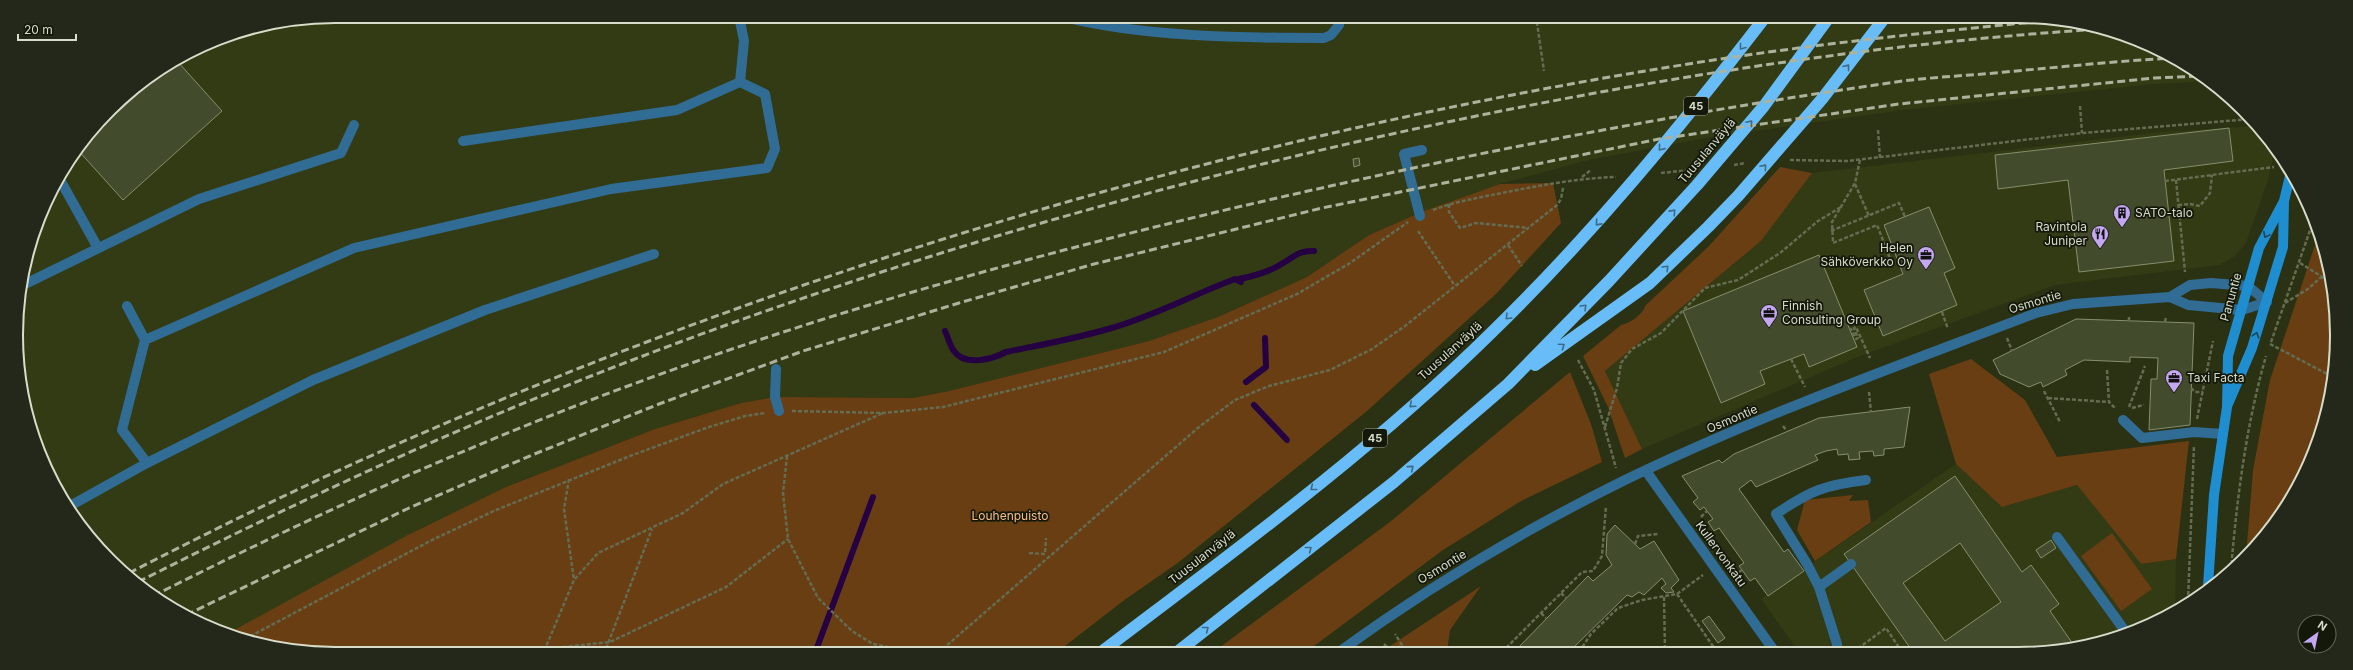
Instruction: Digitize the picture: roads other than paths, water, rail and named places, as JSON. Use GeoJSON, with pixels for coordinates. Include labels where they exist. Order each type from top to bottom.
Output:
{"type":"FeatureCollection","features":[{"type":"Feature","properties":{"kind":"highway","name":"Tuusulanväylä"},"geometry":{"type":"LineString","coordinates":[[1108,647],[1367,445],[1488,337],[1570,254],[1624,194],[1760,23]]}},
{"type":"Feature","properties":{"kind":"highway","name":"Tuusulanväylä"},"geometry":{"type":"LineString","coordinates":[[1184,647],[1394,482],[1508,384],[1609,282],[1697,185],[1764,106],[1825,23]]}},
{"type":"Feature","properties":{"kind":"highway"},"geometry":{"type":"LineString","coordinates":[[1508,384],[1650,283],[1738,196],[1822,99],[1881,23]]}},
{"type":"Feature","properties":{"kind":"main road","name":"Panuntie"},"geometry":{"type":"LineString","coordinates":[[2227,407],[2245,368],[2267,302],[2283,247],[2284,201],[2289,181]]}},
{"type":"Feature","properties":{"kind":"main road","name":"Panuntie"},"geometry":{"type":"LineString","coordinates":[[2208,583],[2214,495],[2227,407],[2228,356],[2259,248],[2284,201]]}},
{"type":"Feature","properties":{"kind":"street"},"geometry":{"type":"LineString","coordinates":[[740,82],[744,41],[741,23]]}},
{"type":"Feature","properties":{"kind":"street"},"geometry":{"type":"LineString","coordinates":[[1100,23],[1146,31],[1266,38],[1324,38],[1331,35],[1339,25],[1338,23]]}},
{"type":"Feature","properties":{"kind":"street"},"geometry":{"type":"LineString","coordinates":[[145,340],[354,248],[611,189],[767,168],[775,149],[765,94],[740,82],[677,110],[463,141]]}},
{"type":"Feature","properties":{"kind":"street"},"geometry":{"type":"LineString","coordinates":[[28,283],[199,199],[341,153],[354,125]]}},
{"type":"Feature","properties":{"kind":"street"},"geometry":{"type":"LineString","coordinates":[[1416,218],[1404,154],[1422,150]]}},
{"type":"Feature","properties":{"kind":"street"},"geometry":{"type":"LineString","coordinates":[[62,184],[98,248]]}},
{"type":"Feature","properties":{"kind":"street"},"geometry":{"type":"LineString","coordinates":[[73,504],[147,463],[313,380],[485,310],[654,254]]}},
{"type":"Feature","properties":{"kind":"street","name":"Osmontie"},"geometry":{"type":"LineString","coordinates":[[2170,297],[2190,285],[2211,283],[2248,286]]}},
{"type":"Feature","properties":{"kind":"street"},"geometry":{"type":"LineString","coordinates":[[2248,286],[2267,302]]}},
{"type":"Feature","properties":{"kind":"street","name":"Osmontie"},"geometry":{"type":"LineString","coordinates":[[1346,647],[1384,619],[1457,572],[1539,526],[1646,471],[1810,399],[2036,313],[2073,304],[2170,297],[2188,304],[2242,310],[2267,302]]}},
{"type":"Feature","properties":{"kind":"street"},"geometry":{"type":"LineString","coordinates":[[127,306],[145,340],[122,430],[147,463]]}},
{"type":"Feature","properties":{"kind":"street"},"geometry":{"type":"LineString","coordinates":[[776,369],[775,397],[779,411]]}},
{"type":"Feature","properties":{"kind":"street"},"geometry":{"type":"LineString","coordinates":[[2123,420],[2142,438],[2194,432],[2223,434]]}},
{"type":"Feature","properties":{"kind":"street","name":"Kullervonkatu"},"geometry":{"type":"LineString","coordinates":[[1646,471],[1771,647]]}},
{"type":"Feature","properties":{"kind":"street"},"geometry":{"type":"LineString","coordinates":[[1837,647],[1819,587],[1808,564],[1776,514],[1804,495],[1832,484],[1866,480]]}},
{"type":"Feature","properties":{"kind":"street"},"geometry":{"type":"LineString","coordinates":[[2057,538],[2122,628]]}},
{"type":"Feature","properties":{"kind":"street"},"geometry":{"type":"LineString","coordinates":[[1819,587],[1851,564]]}},
{"type":"Feature","properties":{"kind":"waterway"},"geometry":{"type":"LineString","coordinates":[[1239,279],[1267,271],[1301,253],[1314,251]]}},
{"type":"Feature","properties":{"kind":"waterway"},"geometry":{"type":"LineString","coordinates":[[945,331],[950,344],[959,356],[972,360],[987,359],[1006,352],[1057,342],[1108,329],[1156,312],[1235,279],[1241,282]]}},
{"type":"Feature","properties":{"kind":"waterway"},"geometry":{"type":"LineString","coordinates":[[1246,382],[1266,367],[1265,338]]}},
{"type":"Feature","properties":{"kind":"waterway"},"geometry":{"type":"LineString","coordinates":[[1254,405],[1287,440]]}},
{"type":"Feature","properties":{"kind":"waterway"},"geometry":{"type":"LineString","coordinates":[[817,647],[873,497]]}},
{"type":"Feature","properties":{"kind":"railway"},"geometry":{"type":"LineString","coordinates":[[131,572],[320,479],[384,450],[540,384],[698,323],[859,266],[1021,216],[1184,170],[1349,129],[1515,94],[1682,65],[1775,51],[1914,34],[2022,23]]}},
{"type":"Feature","properties":{"kind":"railway"},"geometry":{"type":"LineString","coordinates":[[142,580],[230,536],[370,470],[512,408],[625,363],[738,321],[853,281],[1085,211],[1202,179],[1320,150],[1520,107],[1602,92],[1685,77],[1851,53],[1934,43],[2084,30]]}},
{"type":"Feature","properties":{"kind":"railway"},"geometry":{"type":"LineString","coordinates":[[160,593],[335,508],[397,480],[584,403],[738,347],[829,317],[1015,263],[1296,194],[1514,147],[1639,124],[1764,102],[1903,81],[2163,59]]}},
{"type":"Feature","properties":{"kind":"railway"},"geometry":{"type":"LineString","coordinates":[[192,612],[409,508],[532,455],[659,404],[803,351],[959,303],[1094,264],[1322,208],[1659,139],[1899,104],[2154,78],[2192,76]]}},
{"type":"Feature","properties":{"kind":"place","name":"SATO-talo"},"geometry":{"type":"Point","coordinates":[2122,228]}},
{"type":"Feature","properties":{"kind":"place","name":"Ravintola Juniper"},"geometry":{"type":"Point","coordinates":[2100,249]}},
{"type":"Feature","properties":{"kind":"place","name":"Helen Sähköverkko Oy"},"geometry":{"type":"Point","coordinates":[1926,270]}},
{"type":"Feature","properties":{"kind":"place","name":"Finnish Consulting Group"},"geometry":{"type":"Point","coordinates":[1769,328]}},
{"type":"Feature","properties":{"kind":"place","name":"Taxi Facta"},"geometry":{"type":"Point","coordinates":[2174,393]}},
{"type":"Feature","properties":{"kind":"park label","name":"Louhenpuisto"},"geometry":{"type":"Point","coordinates":[1010,516]}}]}
